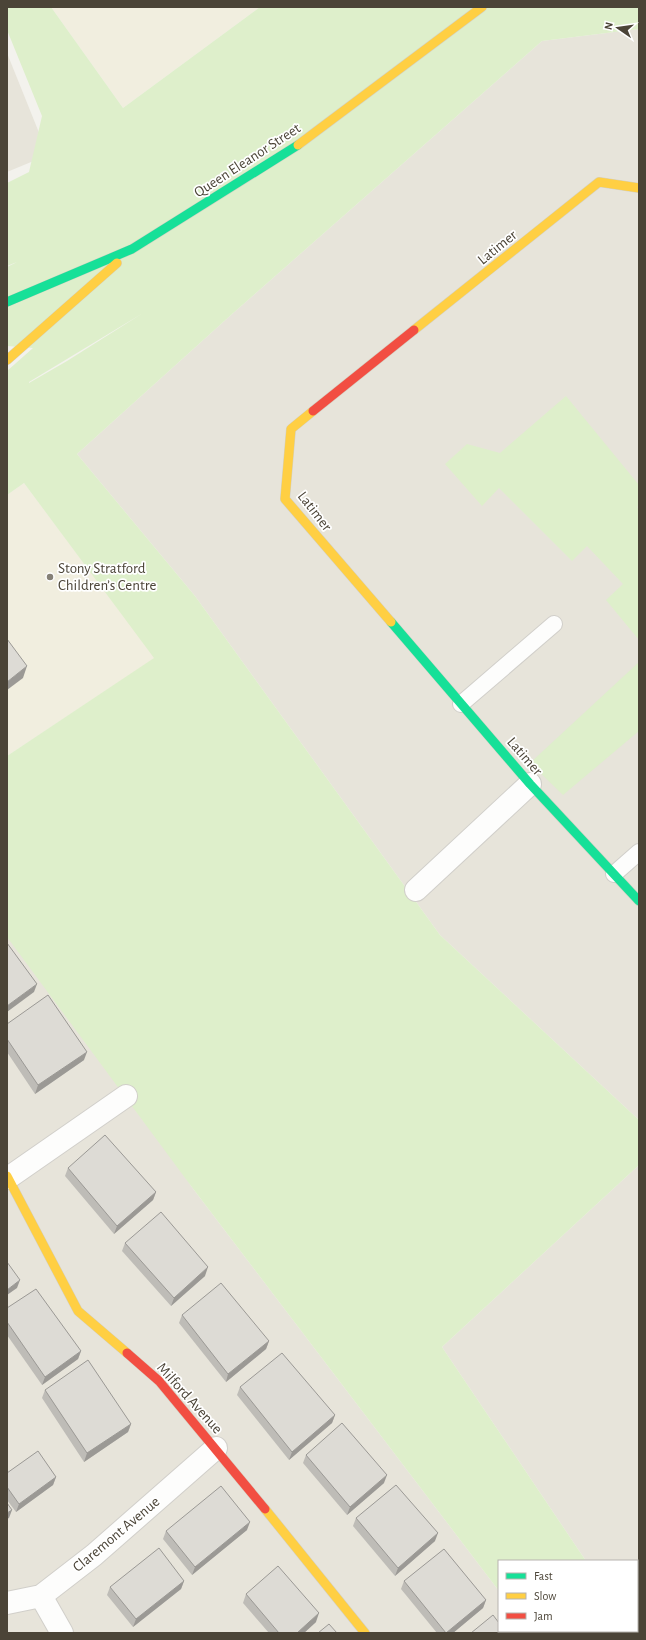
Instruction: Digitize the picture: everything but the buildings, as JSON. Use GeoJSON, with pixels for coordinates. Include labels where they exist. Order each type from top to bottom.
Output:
{"type":"FeatureCollection","features":[{"type":"Feature","properties":{"kind":"street","name":"Queen Eleanor Street"},"geometry":{"type":"LineString","coordinates":[[7,302],[29,294],[132,249],[297,146],[482,7]]}},
{"type":"Feature","properties":{"kind":"street","name":"Latimer"},"geometry":{"type":"LineString","coordinates":[[639,188],[599,182],[291,429],[285,499],[530,784],[639,901]]}},
{"type":"Feature","properties":{"kind":"street"},"geometry":{"type":"LineString","coordinates":[[7,360],[132,249]]}},
{"type":"Feature","properties":{"kind":"street"},"geometry":{"type":"LineString","coordinates":[[416,890],[530,784]]}},
{"type":"Feature","properties":{"kind":"street"},"geometry":{"type":"LineString","coordinates":[[7,1177],[126,1096]]}},
{"type":"Feature","properties":{"kind":"street","name":"Milford Avenue"},"geometry":{"type":"LineString","coordinates":[[7,1177],[78,1311],[159,1381],[216,1448],[365,1633]]}},
{"type":"Feature","properties":{"kind":"street","name":"Claremont Avenue"},"geometry":{"type":"LineString","coordinates":[[7,1603],[41,1596],[94,1555],[216,1448]]}},
{"type":"Feature","properties":{"kind":"street"},"geometry":{"type":"LineString","coordinates":[[41,1596],[62,1633]]}},
{"type":"Feature","properties":{"kind":"lane"},"geometry":{"type":"LineString","coordinates":[[461,704],[554,624]]}},
{"type":"Feature","properties":{"kind":"lane"},"geometry":{"type":"LineString","coordinates":[[614,874],[639,852]]}},
{"type":"Feature","properties":{"kind":"shaded area"},"geometry":{"type":"Polygon","coordinates":[[[51,7],[260,7],[123,108],[51,7]]]}},
{"type":"Feature","properties":{"kind":"shaded area"},"geometry":{"type":"Polygon","coordinates":[[[639,29],[639,1120],[440,935],[195,596],[77,454],[231,315],[542,41],[639,29]]]}},
{"type":"Feature","properties":{"kind":"shaded area"},"geometry":{"type":"Polygon","coordinates":[[[7,53],[48,155],[7,172],[7,53]]]}},
{"type":"Feature","properties":{"kind":"shaded area","name":"Stony Stratford Children’s Centre"},"geometry":{"type":"Polygon","coordinates":[[[24,483],[155,658],[7,756],[7,495],[24,483]]]}},
{"type":"Feature","properties":{"kind":"shaded area"},"geometry":{"type":"Polygon","coordinates":[[[7,926],[100,1044],[191,1186],[498,1590],[498,1632],[531,1633],[7,1633],[7,926]]]}},
{"type":"Feature","properties":{"kind":"shaded area"},"geometry":{"type":"Polygon","coordinates":[[[639,1165],[639,1633],[634,1632],[638,1632],[638,1560],[585,1560],[442,1347],[639,1165]]]}},
{"type":"Feature","properties":{"kind":"green space"},"geometry":{"type":"Polygon","coordinates":[[[7,7],[51,7],[123,108],[260,7],[639,7],[639,29],[542,41],[231,315],[77,454],[195,596],[440,935],[639,1120],[639,1165],[442,1347],[585,1560],[498,1560],[498,1590],[191,1186],[7,937],[7,756],[154,658],[24,483],[7,495],[7,371],[33,348],[7,346],[7,267],[17,262],[7,266],[7,183],[29,172],[42,116],[7,30],[7,7]],[[143,313],[29,382],[67,361],[143,313]]]}},
{"type":"Feature","properties":{"kind":"green space"},"geometry":{"type":"Polygon","coordinates":[[[566,396],[639,485],[639,505],[637,507],[639,510],[639,640],[606,600],[623,584],[587,546],[572,561],[499,488],[482,506],[445,464],[467,444],[500,453],[566,396]]]}},
{"type":"Feature","properties":{"kind":"green space"},"geometry":{"type":"Polygon","coordinates":[[[639,662],[639,731],[563,795],[530,763],[639,662]]]}},
{"type":"Feature","properties":{"kind":"green space"},"geometry":{"type":"Polygon","coordinates":[[[530,1632],[635,1633],[531,1633],[530,1632]]]}},
{"type":"Feature","properties":{"kind":"traffic: fast"},"geometry":{"type":"LineString","coordinates":[[7,302],[132,249],[298,145]]}},
{"type":"Feature","properties":{"kind":"traffic: fast"},"geometry":{"type":"LineString","coordinates":[[391,622],[530,784],[639,901]]}},
{"type":"Feature","properties":{"kind":"traffic: slow"},"geometry":{"type":"LineString","coordinates":[[298,145],[482,7]]}},
{"type":"Feature","properties":{"kind":"traffic: slow"},"geometry":{"type":"LineString","coordinates":[[414,330],[599,182],[639,188]]}},
{"type":"Feature","properties":{"kind":"traffic: slow"},"geometry":{"type":"LineString","coordinates":[[7,360],[117,263]]}},
{"type":"Feature","properties":{"kind":"traffic: slow"},"geometry":{"type":"LineString","coordinates":[[313,411],[291,429],[285,499],[391,622]]}},
{"type":"Feature","properties":{"kind":"traffic: slow"},"geometry":{"type":"LineString","coordinates":[[7,1176],[78,1311],[127,1353]]}},
{"type":"Feature","properties":{"kind":"traffic: slow"},"geometry":{"type":"LineString","coordinates":[[265,1509],[365,1633]]}},
{"type":"Feature","properties":{"kind":"traffic: jam"},"geometry":{"type":"LineString","coordinates":[[313,411],[414,330]]}},
{"type":"Feature","properties":{"kind":"traffic: jam"},"geometry":{"type":"LineString","coordinates":[[127,1353],[159,1381],[265,1509]]}},
{"type":"Feature","properties":{"kind":"place","name":"Stony Stratford Children’s Centre"},"geometry":{"type":"Point","coordinates":[50,577]}}]}
